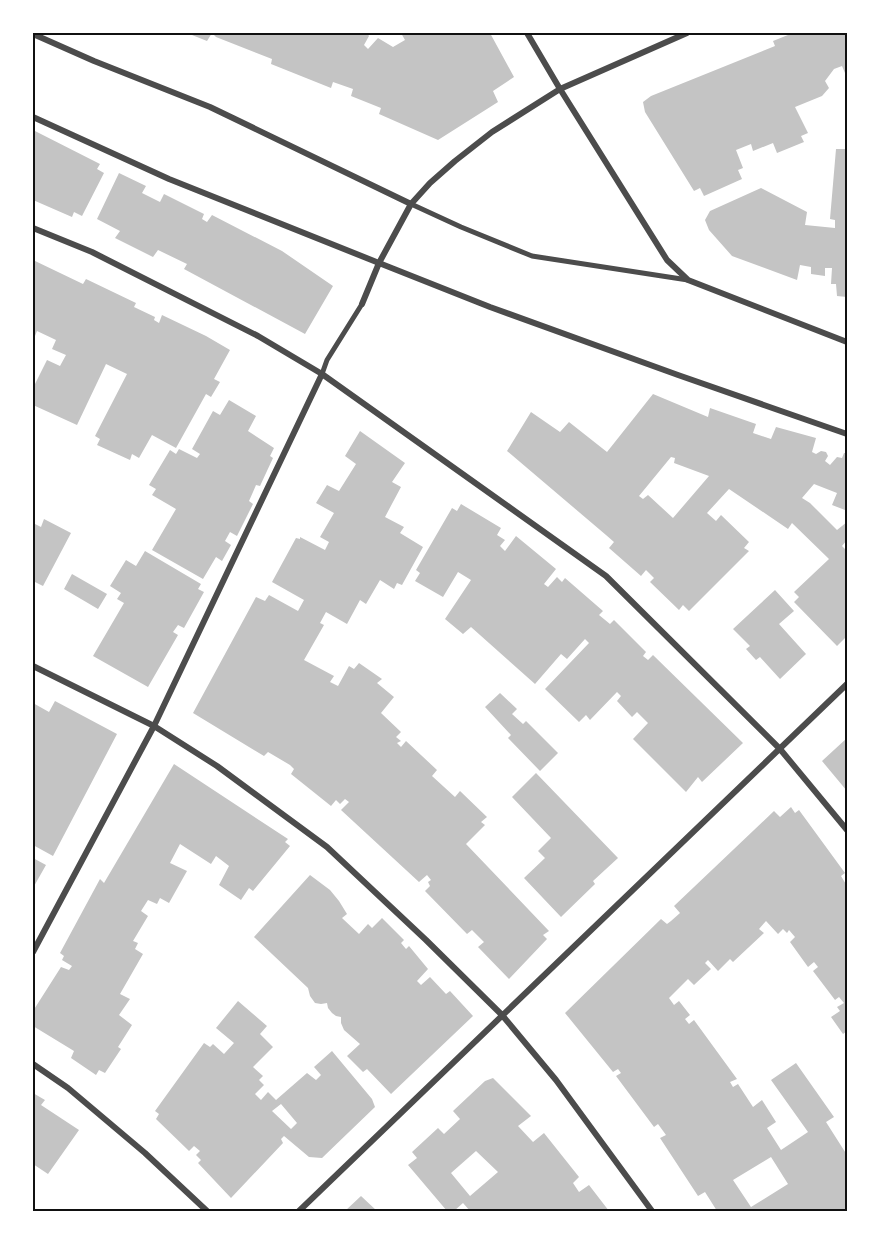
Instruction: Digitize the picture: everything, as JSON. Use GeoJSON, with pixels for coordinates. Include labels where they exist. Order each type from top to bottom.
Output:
{"type":"FeatureCollection","features":[{"type":"Feature","properties":{"kind":"street"},"geometry":{"type":"LineString","coordinates":[[527,33],[667,260],[688,280]]}},
{"type":"Feature","properties":{"kind":"street"},"geometry":{"type":"LineString","coordinates":[[33,952],[154,726],[327,360],[362,304],[379,263],[411,204],[430,183],[492,132],[560,89],[687,33]]}},
{"type":"Feature","properties":{"kind":"street"},"geometry":{"type":"LineString","coordinates":[[33,34],[210,107],[411,204],[532,256],[688,280],[847,342]]}},
{"type":"Feature","properties":{"kind":"street"},"geometry":{"type":"LineString","coordinates":[[33,117],[169,179],[490,307],[847,434]]}},
{"type":"Feature","properties":{"kind":"street"},"geometry":{"type":"LineString","coordinates":[[33,228],[92,252],[258,336],[322,374],[606,576],[780,749],[847,830]]}},
{"type":"Feature","properties":{"kind":"street"},"geometry":{"type":"LineString","coordinates":[[33,666],[154,726],[217,766],[327,847],[502,1015],[556,1080],[652,1211]]}},
{"type":"Feature","properties":{"kind":"street"},"geometry":{"type":"LineString","coordinates":[[299,1211],[847,684]]}},
{"type":"Feature","properties":{"kind":"street"},"geometry":{"type":"LineString","coordinates":[[33,1064],[68,1088],[145,1153],[207,1211]]}},
{"type":"Feature","properties":{"kind":"building"},"geometry":{"type":"Polygon","coordinates":[[[187,33],[212,33],[207,41],[187,33]]]}},
{"type":"Feature","properties":{"kind":"building"},"geometry":{"type":"Polygon","coordinates":[[[212,33],[367,33],[369,36],[364,45],[368,49],[378,38],[393,47],[405,40],[401,33],[490,33],[514,77],[493,91],[498,102],[438,140],[379,114],[381,108],[351,96],[353,89],[333,82],[331,88],[271,64],[272,59],[216,37],[212,33]]]}},
{"type":"Feature","properties":{"kind":"building"},"geometry":{"type":"Polygon","coordinates":[[[793,33],[847,33],[847,72],[845,73],[842,66],[834,69],[825,81],[829,88],[822,96],[795,107],[808,133],[801,136],[804,142],[777,153],[773,143],[753,151],[751,144],[736,150],[743,168],[738,170],[742,179],[704,196],[700,188],[694,191],[645,112],[643,102],[651,96],[775,46],[773,41],[793,33]]]}},
{"type":"Feature","properties":{"kind":"building"},"geometry":{"type":"Polygon","coordinates":[[[33,130],[100,164],[97,169],[104,173],[82,216],[74,212],[72,217],[33,200],[33,130]]]}},
{"type":"Feature","properties":{"kind":"building"},"geometry":{"type":"Polygon","coordinates":[[[836,149],[847,149],[847,297],[837,296],[836,284],[831,284],[832,268],[825,268],[825,276],[811,274],[811,267],[800,265],[797,280],[732,256],[709,230],[705,220],[710,211],[761,188],[807,212],[805,225],[835,228],[835,220],[830,219],[836,149]]]}},
{"type":"Feature","properties":{"kind":"building"},"geometry":{"type":"Polygon","coordinates":[[[119,173],[146,186],[142,193],[160,202],[164,194],[204,214],[202,219],[207,222],[212,215],[282,251],[333,286],[305,334],[184,269],[187,264],[158,250],[153,257],[115,238],[120,231],[97,219],[119,173]]]}},
{"type":"Feature","properties":{"kind":"building"},"geometry":{"type":"Polygon","coordinates":[[[33,260],[83,284],[86,279],[136,303],[134,307],[155,317],[154,320],[159,323],[162,315],[230,350],[214,379],[220,382],[211,397],[206,394],[176,448],[152,435],[139,458],[132,454],[130,460],[97,445],[100,439],[95,436],[127,374],[106,364],[77,425],[33,405],[33,388],[47,360],[60,366],[66,355],[52,349],[56,340],[37,331],[33,341],[33,260]]]}},
{"type":"Feature","properties":{"kind":"building"},"geometry":{"type":"Polygon","coordinates":[[[653,394],[708,417],[710,408],[756,424],[753,433],[771,439],[776,427],[816,438],[812,452],[816,454],[821,451],[826,452],[828,456],[825,461],[830,465],[837,457],[842,458],[844,453],[847,453],[847,505],[845,510],[832,505],[837,493],[814,484],[802,498],[837,530],[847,522],[847,540],[842,546],[847,551],[847,636],[837,646],[794,602],[799,597],[794,592],[829,559],[792,523],[788,529],[729,489],[707,513],[716,521],[721,515],[749,542],[744,548],[749,551],[689,611],[683,605],[679,610],[650,582],[654,578],[646,570],[641,576],[609,548],[614,542],[507,451],[531,412],[560,432],[569,422],[607,452],[653,394]],[[671,457],[639,496],[643,499],[648,495],[673,518],[709,476],[674,463],[675,458],[671,457]]]}},
{"type":"Feature","properties":{"kind":"building"},"geometry":{"type":"Polygon","coordinates":[[[229,400],[256,416],[248,431],[274,448],[270,456],[273,458],[260,486],[256,485],[249,501],[253,504],[237,536],[230,532],[225,541],[231,545],[222,561],[216,557],[203,579],[152,550],[176,509],[152,495],[156,489],[149,485],[170,450],[176,454],[179,449],[197,458],[200,454],[192,449],[213,411],[220,415],[229,400]]]}},
{"type":"Feature","properties":{"kind":"building"},"geometry":{"type":"Polygon","coordinates":[[[360,431],[405,463],[392,482],[401,487],[385,517],[404,527],[400,533],[423,547],[402,585],[397,583],[394,589],[380,580],[366,604],[360,600],[347,624],[326,612],[320,623],[324,625],[304,660],[334,676],[330,682],[338,686],[349,666],[354,669],[359,663],[382,679],[377,683],[394,697],[381,713],[401,732],[396,737],[401,741],[397,743],[401,747],[406,741],[437,770],[432,776],[455,797],[460,791],[487,817],[481,822],[485,825],[466,844],[549,931],[543,935],[547,939],[509,979],[478,947],[484,942],[472,930],[467,934],[425,891],[430,886],[428,882],[431,880],[427,875],[419,882],[341,810],[349,802],[345,799],[340,804],[336,800],[331,806],[291,774],[294,769],[290,765],[268,752],[264,756],[193,713],[256,597],[265,601],[269,595],[298,611],[304,600],[272,582],[296,538],[300,539],[300,537],[325,550],[329,542],[320,537],[334,513],[316,503],[327,485],[339,491],[356,464],[345,456],[360,431]]]}},
{"type":"Feature","properties":{"kind":"building"},"geometry":{"type":"Polygon","coordinates":[[[461,504],[501,528],[497,535],[505,540],[500,546],[505,551],[516,536],[556,569],[544,584],[548,587],[557,577],[562,582],[565,578],[603,611],[599,615],[610,624],[614,620],[646,652],[643,656],[648,660],[653,655],[743,743],[702,782],[698,777],[686,792],[633,739],[648,723],[637,712],[632,717],[617,701],[621,696],[617,692],[590,720],[586,715],[579,722],[545,689],[589,643],[585,639],[567,659],[561,654],[535,684],[471,627],[463,634],[445,619],[471,580],[458,572],[443,597],[415,581],[420,573],[416,570],[452,508],[457,511],[461,504]]]}},
{"type":"Feature","properties":{"kind":"building"},"geometry":{"type":"Polygon","coordinates":[[[44,519],[71,533],[43,586],[33,581],[33,523],[41,527],[44,519]]]}},
{"type":"Feature","properties":{"kind":"building"},"geometry":{"type":"Polygon","coordinates":[[[145,551],[201,584],[198,589],[204,592],[184,628],[178,625],[173,632],[178,635],[148,687],[93,656],[124,603],[117,599],[121,593],[110,586],[126,560],[136,566],[145,551]]]}},
{"type":"Feature","properties":{"kind":"building"},"geometry":{"type":"Polygon","coordinates":[[[72,574],[107,594],[98,609],[64,589],[72,574]]]}},
{"type":"Feature","properties":{"kind":"building"},"geometry":{"type":"Polygon","coordinates":[[[775,590],[794,611],[779,624],[806,654],[780,679],[760,657],[756,660],[746,649],[750,646],[733,629],[775,590]]]}},
{"type":"Feature","properties":{"kind":"building"},"geometry":{"type":"Polygon","coordinates":[[[500,693],[517,709],[512,714],[523,724],[526,721],[558,753],[540,771],[508,738],[511,735],[485,707],[500,693]]]}},
{"type":"Feature","properties":{"kind":"building"},"geometry":{"type":"Polygon","coordinates":[[[55,701],[117,734],[53,856],[33,845],[33,703],[49,712],[55,701]]]}},
{"type":"Feature","properties":{"kind":"building"},"geometry":{"type":"Polygon","coordinates":[[[847,738],[847,791],[822,761],[847,738]]]}},
{"type":"Feature","properties":{"kind":"building"},"geometry":{"type":"Polygon","coordinates":[[[174,764],[288,839],[285,842],[290,846],[253,891],[249,888],[241,900],[219,885],[229,866],[216,856],[211,864],[180,844],[170,863],[187,871],[169,903],[160,898],[157,904],[148,900],[141,911],[148,916],[133,941],[138,943],[135,949],[143,954],[120,994],[130,999],[119,1015],[132,1025],[118,1047],[121,1049],[105,1073],[99,1070],[96,1075],[71,1058],[74,1051],[33,1026],[33,1011],[61,967],[69,970],[72,966],[62,960],[64,956],[60,953],[100,879],[104,883],[174,764]]]}},
{"type":"Feature","properties":{"kind":"building"},"geometry":{"type":"Polygon","coordinates":[[[536,773],[618,858],[593,881],[595,884],[561,917],[524,878],[545,858],[538,851],[551,838],[512,797],[536,773]]]}},
{"type":"Feature","properties":{"kind":"building"},"geometry":{"type":"Polygon","coordinates":[[[791,807],[795,813],[799,810],[845,873],[841,876],[847,886],[847,1031],[843,1034],[831,1017],[840,1011],[837,1007],[844,1003],[839,997],[835,1000],[813,971],[818,967],[814,962],[808,967],[790,942],[795,937],[789,930],[787,933],[783,929],[778,934],[766,921],[759,929],[764,933],[733,962],[730,959],[718,971],[708,960],[705,963],[711,969],[694,985],[688,979],[669,998],[674,1005],[679,1001],[690,1015],[685,1019],[689,1024],[694,1020],[737,1079],[730,1082],[733,1087],[738,1084],[753,1107],[762,1100],[776,1122],[767,1128],[781,1150],[808,1132],[771,1080],[796,1063],[834,1117],[826,1122],[847,1155],[847,1211],[717,1211],[705,1192],[698,1196],[660,1138],[666,1135],[658,1124],[654,1127],[616,1076],[621,1073],[618,1069],[613,1072],[565,1013],[661,919],[667,924],[680,913],[674,906],[774,811],[780,817],[791,807]],[[771,1157],[733,1180],[751,1207],[788,1184],[771,1157]]]}},
{"type":"Feature","properties":{"kind":"building"},"geometry":{"type":"Polygon","coordinates":[[[33,858],[46,865],[33,888],[33,858]]]}},
{"type":"Feature","properties":{"kind":"building"},"geometry":{"type":"Polygon","coordinates":[[[310,875],[330,890],[347,914],[342,918],[359,934],[368,924],[372,928],[382,918],[404,940],[401,943],[406,949],[409,946],[428,969],[417,981],[421,985],[430,977],[446,994],[450,991],[473,1016],[391,1094],[367,1069],[363,1072],[347,1056],[360,1044],[344,1030],[341,1017],[332,1013],[327,1003],[315,1003],[308,988],[254,937],[310,875]]]}},
{"type":"Feature","properties":{"kind":"building"},"geometry":{"type":"Polygon","coordinates":[[[238,1001],[267,1026],[260,1034],[273,1047],[253,1067],[263,1076],[259,1080],[264,1085],[255,1094],[261,1100],[268,1092],[276,1100],[307,1073],[316,1080],[321,1075],[314,1067],[332,1051],[372,1099],[375,1107],[322,1158],[309,1157],[284,1136],[281,1139],[283,1143],[231,1198],[198,1163],[201,1160],[196,1155],[200,1151],[194,1146],[189,1151],[156,1119],[159,1114],[155,1111],[204,1043],[210,1047],[213,1044],[224,1054],[234,1043],[216,1028],[238,1001]],[[281,1104],[272,1111],[291,1129],[297,1123],[281,1104]]]}},
{"type":"Feature","properties":{"kind":"building"},"geometry":{"type":"Polygon","coordinates":[[[493,1078],[531,1116],[518,1126],[533,1142],[544,1133],[579,1177],[573,1183],[579,1192],[589,1185],[609,1211],[470,1211],[463,1203],[454,1211],[447,1211],[408,1165],[417,1158],[412,1152],[438,1128],[444,1134],[460,1119],[453,1111],[485,1081],[493,1078]],[[476,1151],[451,1173],[470,1196],[498,1172],[476,1151]]]}},
{"type":"Feature","properties":{"kind":"building"},"geometry":{"type":"Polygon","coordinates":[[[33,1093],[45,1100],[41,1105],[79,1130],[48,1174],[33,1164],[33,1093]]]}},
{"type":"Feature","properties":{"kind":"building"},"geometry":{"type":"Polygon","coordinates":[[[361,1196],[377,1211],[345,1211],[361,1196]]]}}]}
